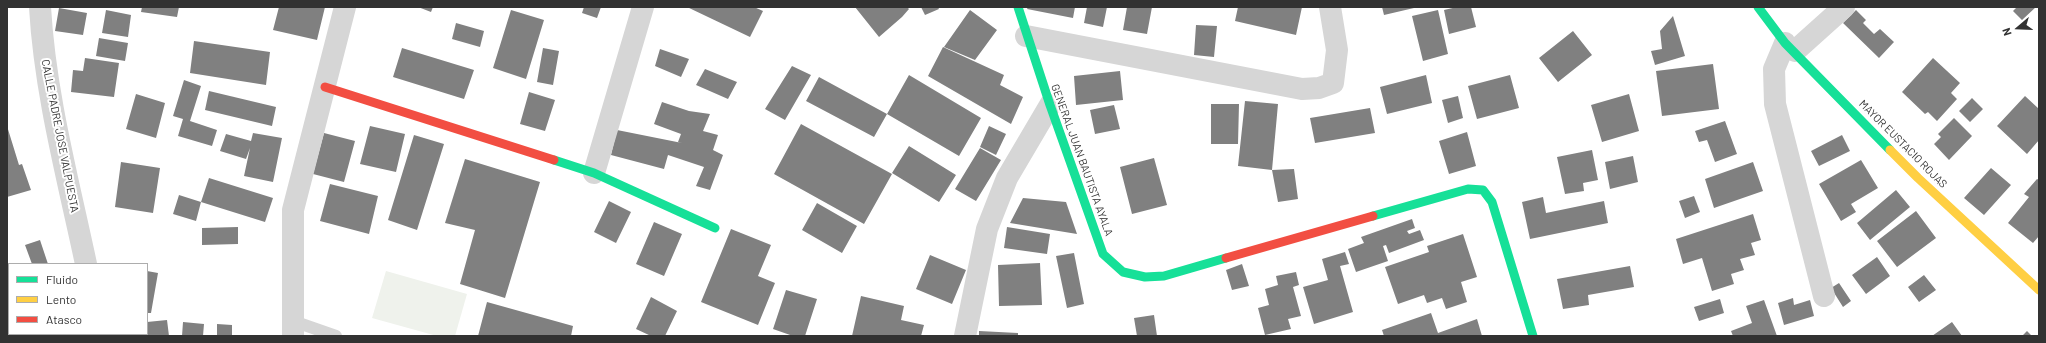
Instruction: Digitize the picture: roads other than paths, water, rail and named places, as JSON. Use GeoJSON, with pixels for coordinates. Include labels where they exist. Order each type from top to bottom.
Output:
{"type":"FeatureCollection","features":[{"type":"Feature","properties":{"kind":"street","name":"CALLE PADRE JOSE VALPUESTA"},"geometry":{"type":"LineString","coordinates":[[40,7],[42,36],[51,98],[86,263]]}},
{"type":"Feature","properties":{"kind":"street"},"geometry":{"type":"LineString","coordinates":[[293,329],[293,210],[345,7]]}},
{"type":"Feature","properties":{"kind":"street"},"geometry":{"type":"LineString","coordinates":[[594,173],[643,7]]}},
{"type":"Feature","properties":{"kind":"street","name":"GENERAL JUAN BAUTISTA AYALA"},"geometry":{"type":"LineString","coordinates":[[1018,7],[1026,36],[1103,254],[1119,271],[1126,275],[1150,278],[1164,276],[1468,189],[1483,190],[1492,202],[1533,336]]}},
{"type":"Feature","properties":{"kind":"street"},"geometry":{"type":"LineString","coordinates":[[1026,36],[1302,89],[1319,88],[1333,83],[1336,66],[1337,50],[1330,7]]}},
{"type":"Feature","properties":{"kind":"street","name":"MAYOR EUSTACIO ROJAS"},"geometry":{"type":"LineString","coordinates":[[1758,7],[1790,47],[1918,178],[2039,290]]}},
{"type":"Feature","properties":{"kind":"street"},"geometry":{"type":"LineString","coordinates":[[1824,296],[1775,104],[1774,69],[1790,47],[1844,7]]}},
{"type":"Feature","properties":{"kind":"street"},"geometry":{"type":"LineString","coordinates":[[325,87],[594,173],[715,228]]}},
{"type":"Feature","properties":{"kind":"street"},"geometry":{"type":"LineString","coordinates":[[965,336],[987,229],[1007,178],[1050,105]]}},
{"type":"Feature","properties":{"kind":"lane"},"geometry":{"type":"LineString","coordinates":[[293,329],[336,336]]}}]}
